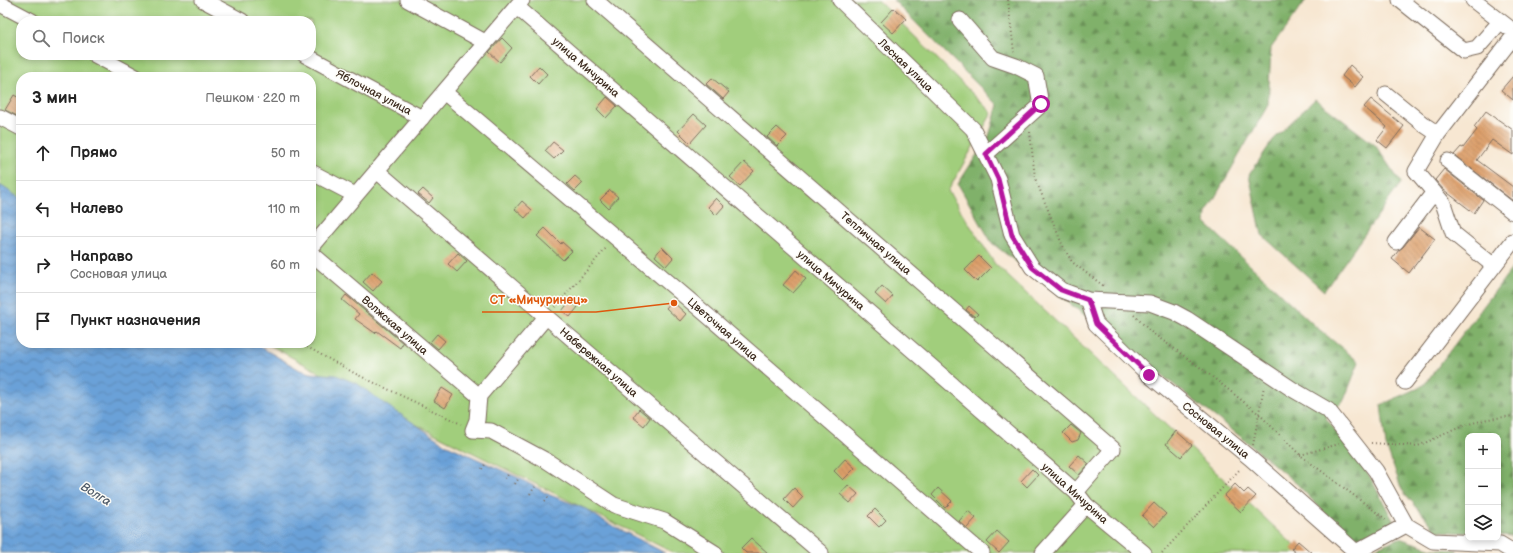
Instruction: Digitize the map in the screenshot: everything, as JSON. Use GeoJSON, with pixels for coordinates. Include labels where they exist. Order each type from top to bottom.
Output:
{"type":"FeatureCollection","features":[{"type":"Feature","properties":{"kind":"street"},"geometry":{"type":"LineString","coordinates":[[203,0],[233,16]]}},
{"type":"Feature","properties":{"kind":"street"},"geometry":{"type":"LineString","coordinates":[[408,0],[485,42]]}},
{"type":"Feature","properties":{"kind":"street","name":"Тепличная улица"},"geometry":{"type":"LineString","coordinates":[[595,0],[1113,449],[1076,492]]}},
{"type":"Feature","properties":{"kind":"street","name":"Лесная улица"},"geometry":{"type":"LineString","coordinates":[[840,0],[973,129],[998,179],[1012,235],[1032,267],[1061,290],[1088,300],[1150,303],[1174,312],[1187,319],[1292,389],[1328,410],[1376,471],[1406,525]]}},
{"type":"Feature","properties":{"kind":"street"},"geometry":{"type":"LineString","coordinates":[[1400,0],[1464,51],[1477,48],[1500,22]]}},
{"type":"Feature","properties":{"kind":"street"},"geometry":{"type":"LineString","coordinates":[[1472,0],[1513,32]]}},
{"type":"Feature","properties":{"kind":"street"},"geometry":{"type":"LineString","coordinates":[[0,4],[23,16]]}},
{"type":"Feature","properties":{"kind":"street"},"geometry":{"type":"LineString","coordinates":[[316,242],[485,42],[520,4]]}},
{"type":"Feature","properties":{"kind":"street","name":"улица Мичурина"},"geometry":{"type":"LineString","coordinates":[[520,4],[1076,492],[1086,505],[1144,553]]}},
{"type":"Feature","properties":{"kind":"street"},"geometry":{"type":"LineString","coordinates":[[960,20],[993,58],[1016,66],[1036,76],[1041,104],[986,154]]}},
{"type":"Feature","properties":{"kind":"street"},"geometry":{"type":"LineString","coordinates":[[1494,266],[1453,232],[1443,203],[1416,171],[1438,134],[1513,37]]}},
{"type":"Feature","properties":{"kind":"street"},"geometry":{"type":"LineString","coordinates":[[104,60],[127,72]]}},
{"type":"Feature","properties":{"kind":"street","name":"Яблочная улица"},"geometry":{"type":"LineString","coordinates":[[314,60],[422,118]]}},
{"type":"Feature","properties":{"kind":"street","name":"Цветочная улица"},"geometry":{"type":"LineString","coordinates":[[444,92],[708,315],[982,553]]}},
{"type":"Feature","properties":{"kind":"street"},"geometry":{"type":"LineString","coordinates":[[1386,94],[1423,124],[1438,134]]}},
{"type":"Feature","properties":{"kind":"street"},"geometry":{"type":"LineString","coordinates":[[0,117],[16,125]]}},
{"type":"Feature","properties":{"kind":"street"},"geometry":{"type":"LineString","coordinates":[[1448,161],[1513,212]]}},
{"type":"Feature","properties":{"kind":"street","name":"Набережная улица"},"geometry":{"type":"LineString","coordinates":[[377,171],[821,553]]}},
{"type":"Feature","properties":{"kind":"street"},"geometry":{"type":"LineString","coordinates":[[316,175],[355,195]]}},
{"type":"Feature","properties":{"kind":"street"},"geometry":{"type":"LineString","coordinates":[[1396,242],[1434,192]]}},
{"type":"Feature","properties":{"kind":"street"},"geometry":{"type":"LineString","coordinates":[[1405,382],[1513,241]]}},
{"type":"Feature","properties":{"kind":"street","name":"Волжская улица"},"geometry":{"type":"LineString","coordinates":[[316,257],[479,396]]}},
{"type":"Feature","properties":{"kind":"street","name":"Сосновая улица"},"geometry":{"type":"LineString","coordinates":[[1088,300],[1096,324],[1149,375],[1250,458],[1356,552],[1406,525]]}},
{"type":"Feature","properties":{"kind":"street"},"geometry":{"type":"LineString","coordinates":[[546,317],[479,396],[477,420],[473,430],[491,431],[547,461],[614,505],[664,521],[715,553]]}},
{"type":"Feature","properties":{"kind":"street"},"geometry":{"type":"LineString","coordinates":[[1043,553],[1086,505]]}},
{"type":"Feature","properties":{"kind":"street"},"geometry":{"type":"LineString","coordinates":[[1406,525],[1433,541],[1500,544],[1513,552]]}},
{"type":"Feature","properties":{"kind":"path"},"geometry":{"type":"LineString","coordinates":[[546,317],[615,237]]}},
{"type":"Feature","properties":{"kind":"path"},"geometry":{"type":"LineString","coordinates":[[309,348],[356,374],[473,430]]}},
{"type":"Feature","properties":{"kind":"path"},"geometry":{"type":"LineString","coordinates":[[1162,553],[1250,458],[1267,373]]}},
{"type":"Feature","properties":{"kind":"path"},"geometry":{"type":"LineString","coordinates":[[1300,455],[1353,441],[1418,446],[1465,425],[1488,419],[1513,416]]}},
{"type":"Feature","properties":{"kind":"path"},"geometry":{"type":"LineString","coordinates":[[482,469],[486,463]]}},
{"type":"Feature","properties":{"kind":"path"},"geometry":{"type":"LineString","coordinates":[[505,479],[509,473]]}},
{"type":"Feature","properties":{"kind":"path"},"geometry":{"type":"LineString","coordinates":[[515,484],[519,478]]}},
{"type":"Feature","properties":{"kind":"path"},"geometry":{"type":"LineString","coordinates":[[530,494],[535,487]]}},
{"type":"Feature","properties":{"kind":"path"},"geometry":{"type":"LineString","coordinates":[[545,501],[550,495]]}},
{"type":"Feature","properties":{"kind":"green space"},"geometry":{"type":"Polygon","coordinates":[[[0,0],[878,0],[992,113],[948,191],[995,264],[1302,553],[674,553],[387,410],[275,348],[316,348],[316,72],[16,72],[16,205],[0,196],[0,0]]]}},
{"type":"Feature","properties":{"kind":"green space"},"geometry":{"type":"Polygon","coordinates":[[[893,0],[1306,0],[1271,48],[1268,105],[1206,213],[1205,223],[1315,326],[1359,362],[1344,400],[1326,418],[1369,475],[1395,524],[1357,547],[1297,484],[1241,437],[992,243],[958,184],[989,136],[998,105],[893,0]]]}},
{"type":"Feature","properties":{"kind":"green space"},"geometry":{"type":"Polygon","coordinates":[[[1315,99],[1375,145],[1401,183],[1324,291],[1262,235],[1249,175],[1273,140],[1315,99]]]}},
{"type":"Feature","properties":{"kind":"green space"},"geometry":{"type":"Polygon","coordinates":[[[1513,267],[1513,536],[1501,535],[1501,433],[1465,433],[1465,533],[1437,531],[1402,490],[1386,446],[1381,405],[1424,385],[1513,267]]]}},
{"type":"Feature","properties":{"kind":"green space"},"geometry":{"type":"Polygon","coordinates":[[[1399,538],[1433,549],[1457,550],[1457,553],[1364,553],[1399,538]]]}},
{"type":"Feature","properties":{"kind":"water","name":"Волга"},"geometry":{"type":"Polygon","coordinates":[[[0,185],[16,196],[16,348],[263,348],[300,370],[311,373],[336,375],[358,384],[379,400],[445,444],[519,478],[550,495],[586,509],[602,520],[665,553],[0,553],[0,185]]]}},
{"type":"Feature","properties":{"kind":"building"},"geometry":{"type":"Polygon","coordinates":[[[894,8],[906,19],[893,33],[881,22],[894,8]]]}},
{"type":"Feature","properties":{"kind":"building"},"geometry":{"type":"Polygon","coordinates":[[[502,38],[512,48],[500,62],[489,52],[502,38]]]}},
{"type":"Feature","properties":{"kind":"building"},"geometry":{"type":"Polygon","coordinates":[[[1350,65],[1363,77],[1355,87],[1342,76],[1350,65]]]}},
{"type":"Feature","properties":{"kind":"building"},"geometry":{"type":"Polygon","coordinates":[[[539,66],[547,74],[538,84],[530,76],[539,66]]]}},
{"type":"Feature","properties":{"kind":"building"},"geometry":{"type":"Polygon","coordinates":[[[1513,76],[1513,100],[1501,90],[1513,76]]]}},
{"type":"Feature","properties":{"kind":"building"},"geometry":{"type":"Polygon","coordinates":[[[712,78],[729,92],[723,99],[706,84],[712,78]]]}},
{"type":"Feature","properties":{"kind":"building"},"geometry":{"type":"Polygon","coordinates":[[[14,95],[16,96],[16,116],[5,110],[14,95]]]}},
{"type":"Feature","properties":{"kind":"building"},"geometry":{"type":"Polygon","coordinates":[[[607,97],[617,106],[606,118],[597,109],[607,97]]]}},
{"type":"Feature","properties":{"kind":"building"},"geometry":{"type":"Polygon","coordinates":[[[1371,99],[1404,126],[1387,148],[1377,140],[1387,127],[1364,107],[1371,99]]]}},
{"type":"Feature","properties":{"kind":"building"},"geometry":{"type":"Polygon","coordinates":[[[1486,111],[1513,130],[1513,155],[1492,140],[1477,160],[1513,187],[1513,201],[1454,155],[1461,147],[1463,148],[1477,130],[1474,127],[1486,111]]]}},
{"type":"Feature","properties":{"kind":"building"},"geometry":{"type":"Polygon","coordinates":[[[694,114],[706,125],[690,143],[678,131],[694,114]]]}},
{"type":"Feature","properties":{"kind":"building"},"geometry":{"type":"Polygon","coordinates":[[[777,127],[787,136],[777,146],[767,137],[777,127]]]}},
{"type":"Feature","properties":{"kind":"building"},"geometry":{"type":"Polygon","coordinates":[[[553,142],[563,150],[554,159],[545,151],[553,142]]]}},
{"type":"Feature","properties":{"kind":"building"},"geometry":{"type":"Polygon","coordinates":[[[744,162],[754,171],[740,186],[730,177],[744,162]]]}},
{"type":"Feature","properties":{"kind":"building"},"geometry":{"type":"Polygon","coordinates":[[[1444,169],[1483,200],[1474,213],[1444,190],[1435,180],[1444,169]]]}},
{"type":"Feature","properties":{"kind":"building"},"geometry":{"type":"Polygon","coordinates":[[[575,176],[583,183],[575,191],[567,184],[575,176]]]}},
{"type":"Feature","properties":{"kind":"building"},"geometry":{"type":"Polygon","coordinates":[[[423,189],[433,198],[429,203],[418,194],[423,189]]]}},
{"type":"Feature","properties":{"kind":"building"},"geometry":{"type":"Polygon","coordinates":[[[610,190],[618,197],[608,208],[600,200],[610,190]]]}},
{"type":"Feature","properties":{"kind":"building"},"geometry":{"type":"Polygon","coordinates":[[[716,198],[724,206],[716,215],[708,207],[716,198]]]}},
{"type":"Feature","properties":{"kind":"building"},"geometry":{"type":"Polygon","coordinates":[[[522,201],[532,210],[525,218],[515,209],[522,201]]]}},
{"type":"Feature","properties":{"kind":"building"},"geometry":{"type":"Polygon","coordinates":[[[1419,227],[1435,239],[1409,273],[1392,259],[1419,227]]]}},
{"type":"Feature","properties":{"kind":"building"},"geometry":{"type":"Polygon","coordinates":[[[545,228],[561,244],[562,242],[572,251],[563,260],[537,236],[545,228]]]}},
{"type":"Feature","properties":{"kind":"building"},"geometry":{"type":"Polygon","coordinates":[[[662,247],[673,258],[666,266],[655,256],[662,247]]]}},
{"type":"Feature","properties":{"kind":"building"},"geometry":{"type":"Polygon","coordinates":[[[458,253],[467,261],[457,272],[448,264],[458,253]]]}},
{"type":"Feature","properties":{"kind":"building"},"geometry":{"type":"Polygon","coordinates":[[[979,256],[991,268],[977,282],[965,270],[979,256]]]}},
{"type":"Feature","properties":{"kind":"building"},"geometry":{"type":"Polygon","coordinates":[[[796,270],[806,279],[793,293],[783,285],[796,270]]]}},
{"type":"Feature","properties":{"kind":"building"},"geometry":{"type":"Polygon","coordinates":[[[372,272],[382,281],[373,291],[363,282],[372,272]]]}},
{"type":"Feature","properties":{"kind":"building"},"geometry":{"type":"Polygon","coordinates":[[[882,286],[893,296],[886,304],[875,294],[882,286]]]}},
{"type":"Feature","properties":{"kind":"building"},"geometry":{"type":"Polygon","coordinates":[[[346,295],[403,343],[400,348],[377,331],[375,333],[355,319],[359,314],[342,300],[346,295]]]}},
{"type":"Feature","properties":{"kind":"building"},"geometry":{"type":"Polygon","coordinates":[[[570,301],[578,307],[570,317],[562,311],[570,301]]]}},
{"type":"Feature","properties":{"kind":"building"},"geometry":{"type":"Polygon","coordinates":[[[672,301],[686,314],[680,321],[666,308],[672,301]]]}},
{"type":"Feature","properties":{"kind":"building"},"geometry":{"type":"Polygon","coordinates":[[[969,306],[978,314],[975,317],[966,310],[969,306]]]}},
{"type":"Feature","properties":{"kind":"building"},"geometry":{"type":"Polygon","coordinates":[[[437,334],[445,341],[438,349],[430,342],[437,334]]]}},
{"type":"Feature","properties":{"kind":"building"},"geometry":{"type":"Polygon","coordinates":[[[442,388],[453,395],[445,408],[434,401],[442,388]]]}},
{"type":"Feature","properties":{"kind":"building"},"geometry":{"type":"Polygon","coordinates":[[[639,409],[650,418],[644,426],[633,417],[639,409]]]}},
{"type":"Feature","properties":{"kind":"building"},"geometry":{"type":"Polygon","coordinates":[[[1071,425],[1081,433],[1078,440],[1072,442],[1063,433],[1071,425]]]}},
{"type":"Feature","properties":{"kind":"building"},"geometry":{"type":"Polygon","coordinates":[[[1176,431],[1192,445],[1181,457],[1166,444],[1176,431]]]}},
{"type":"Feature","properties":{"kind":"building"},"geometry":{"type":"Polygon","coordinates":[[[1079,455],[1089,464],[1079,475],[1069,466],[1079,455]]]}},
{"type":"Feature","properties":{"kind":"building"},"geometry":{"type":"Polygon","coordinates":[[[845,459],[855,468],[843,480],[834,471],[845,459]]]}},
{"type":"Feature","properties":{"kind":"building"},"geometry":{"type":"Polygon","coordinates":[[[1032,469],[1038,475],[1027,487],[1021,481],[1032,469]]]}},
{"type":"Feature","properties":{"kind":"building"},"geometry":{"type":"Polygon","coordinates":[[[1235,484],[1244,493],[1248,489],[1256,496],[1241,512],[1224,496],[1235,484]]]}},
{"type":"Feature","properties":{"kind":"building"},"geometry":{"type":"Polygon","coordinates":[[[848,485],[858,494],[850,503],[840,494],[848,485]]]}},
{"type":"Feature","properties":{"kind":"building"},"geometry":{"type":"Polygon","coordinates":[[[794,488],[803,497],[793,508],[784,499],[794,488]]]}},
{"type":"Feature","properties":{"kind":"building"},"geometry":{"type":"Polygon","coordinates":[[[938,488],[952,501],[945,508],[932,495],[938,488]]]}},
{"type":"Feature","properties":{"kind":"building"},"geometry":{"type":"Polygon","coordinates":[[[1154,503],[1166,514],[1154,527],[1142,516],[1154,503]]]}},
{"type":"Feature","properties":{"kind":"building"},"geometry":{"type":"Polygon","coordinates":[[[875,509],[886,520],[879,527],[868,516],[875,509]]]}},
{"type":"Feature","properties":{"kind":"building"},"geometry":{"type":"Polygon","coordinates":[[[968,511],[976,518],[967,528],[959,521],[968,511]]]}},
{"type":"Feature","properties":{"kind":"building"},"geometry":{"type":"Polygon","coordinates":[[[997,531],[1009,542],[999,553],[987,542],[997,531]]]}},
{"type":"Feature","properties":{"kind":"building"},"geometry":{"type":"Polygon","coordinates":[[[751,538],[768,553],[746,553],[741,548],[751,538]]]}},
{"type":"Feature","properties":{"kind":"building"},"geometry":{"type":"Polygon","coordinates":[[[1298,541],[1312,553],[1296,553],[1291,549],[1298,541]]]}},
{"type":"Feature","properties":{"kind":"place","name":"СТ «Мичуринец»"},"geometry":{"type":"Point","coordinates":[674,303]}},
{"type":"Feature","properties":{"kind":"route"},"geometry":{"type":"LineString","coordinates":[[1041,104],[986,154],[998,179],[1012,235],[1032,267],[1061,290],[1088,300],[1096,324],[1149,375]]}}]}
